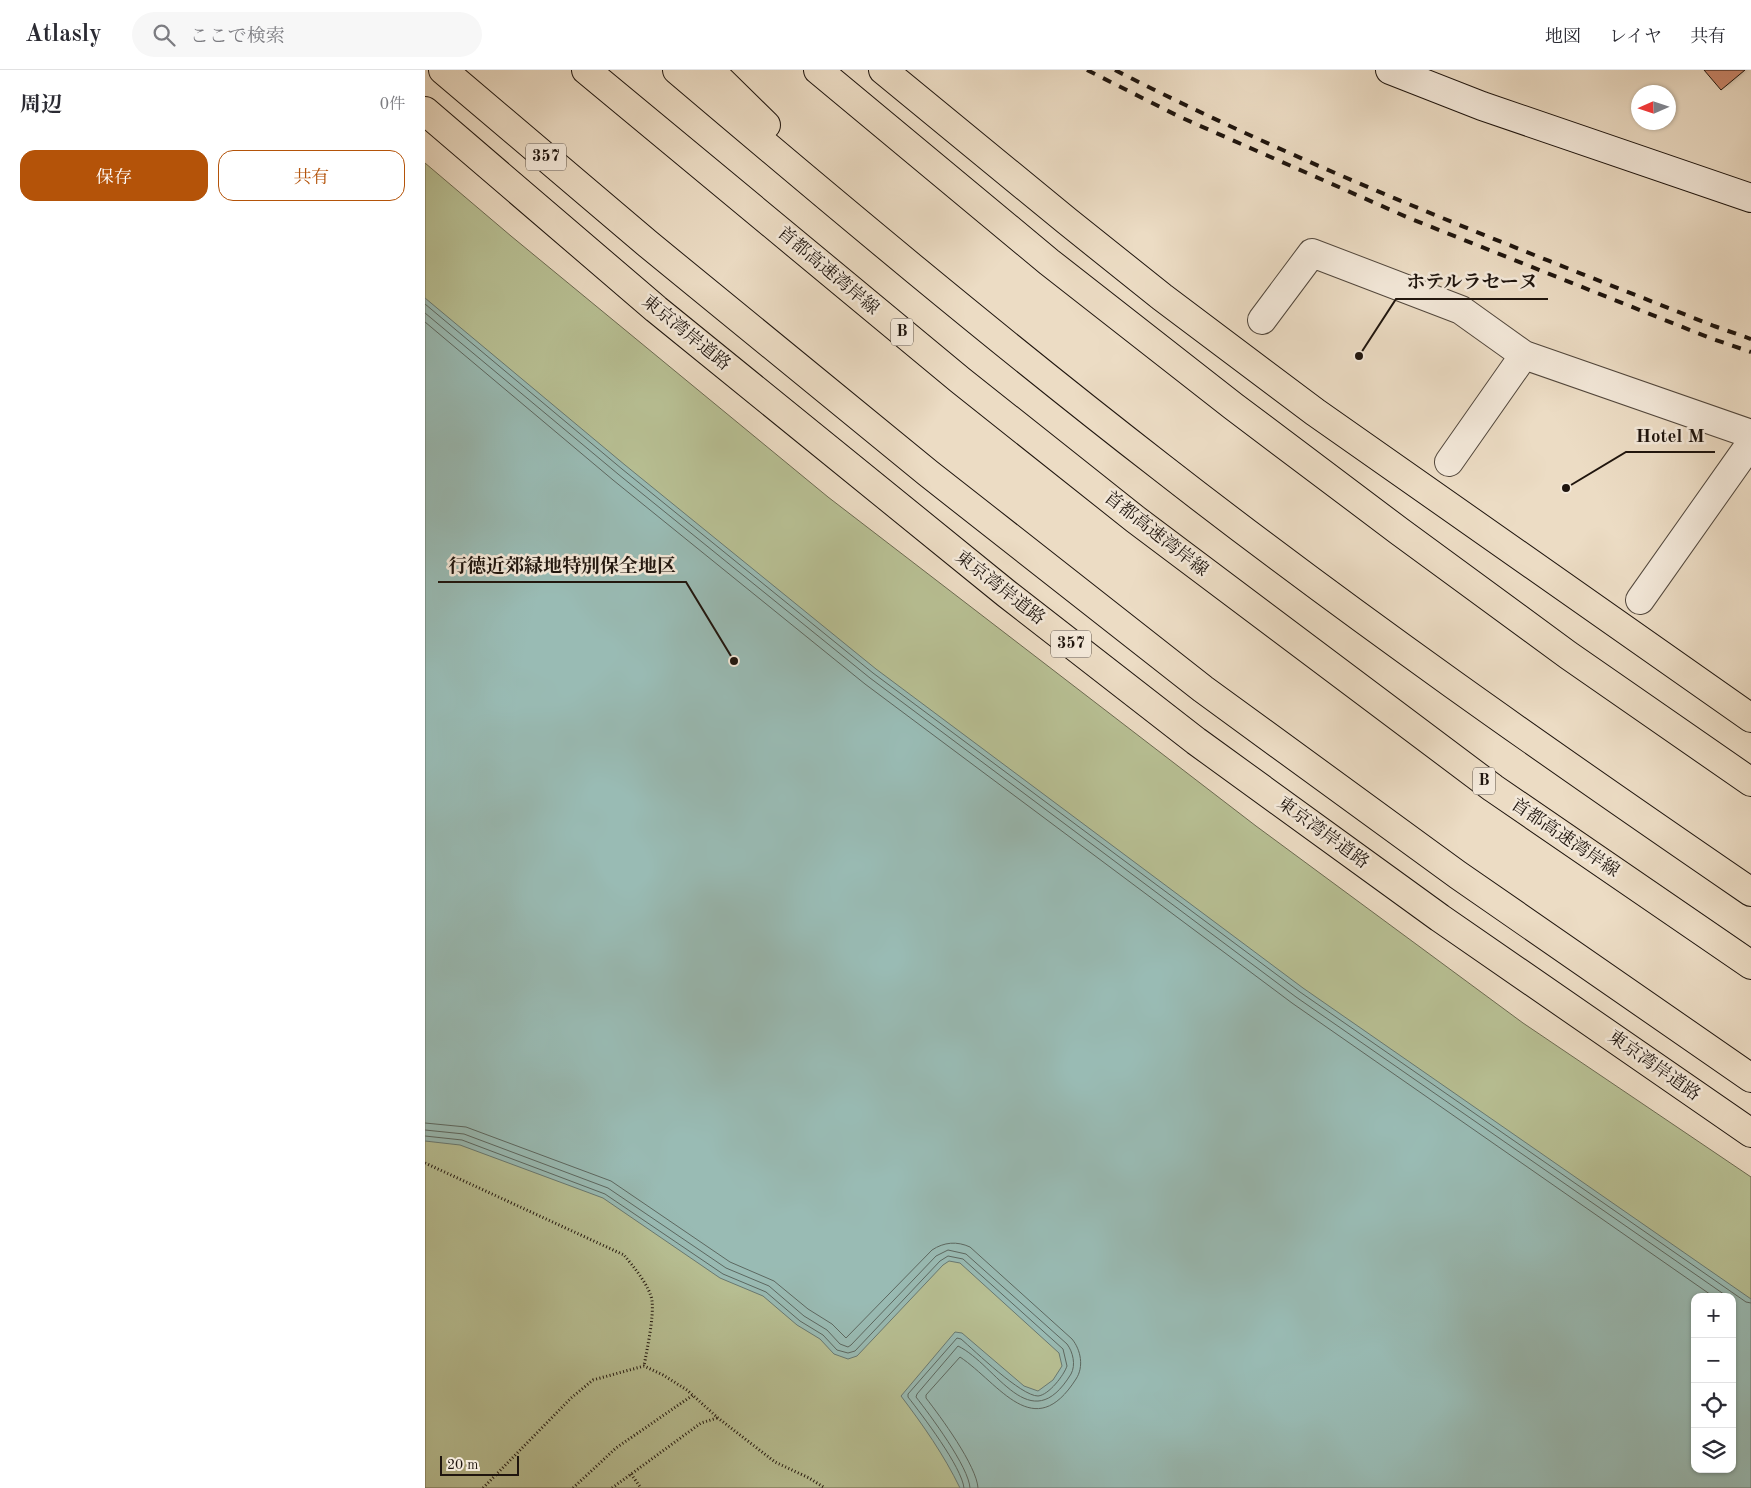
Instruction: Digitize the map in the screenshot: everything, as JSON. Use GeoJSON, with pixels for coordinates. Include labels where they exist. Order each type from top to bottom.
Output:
{"type":"FeatureCollection","features":[{"type":"Feature","properties":{"kind":"highway","name":"357"},"geometry":{"type":"LineString","coordinates":[[443,70],[648,244],[928,473],[1203,689],[1458,875],[1751,1078]]}},
{"type":"Feature","properties":{"kind":"highway","name":"首都高速湾岸線"},"geometry":{"type":"LineString","coordinates":[[586,70],[960,380],[1135,519],[1493,788],[1751,965]]}},
{"type":"Feature","properties":{"kind":"highway"},"geometry":{"type":"LineString","coordinates":[[677,70],[873,236],[1162,468],[1398,646],[1528,739],[1751,892]]}},
{"type":"Feature","properties":{"kind":"highway"},"geometry":{"type":"LineString","coordinates":[[710,70],[873,236]]}},
{"type":"Feature","properties":{"kind":"highway"},"geometry":{"type":"LineString","coordinates":[[818,70],[1049,262],[1233,406],[1568,655],[1751,782]]}},
{"type":"Feature","properties":{"kind":"highway"},"geometry":{"type":"LineString","coordinates":[[883,70],[1147,285],[1315,412],[1750,715]]}},
{"type":"Feature","properties":{"kind":"highway","name":"東京湾岸道路"},"geometry":{"type":"LineString","coordinates":[[425,111],[663,316],[1007,594],[1180,728],[1440,918],[1751,1133]]}},
{"type":"Feature","properties":{"kind":"street"},"geometry":{"type":"LineString","coordinates":[[1390,70],[1482,106],[1751,198]]}},
{"type":"Feature","properties":{"kind":"street"},"geometry":{"type":"LineString","coordinates":[[1262,320],[1312,254],[1461,310],[1524,355],[1751,434]]}},
{"type":"Feature","properties":{"kind":"street"},"geometry":{"type":"LineString","coordinates":[[1449,462],[1524,355]]}},
{"type":"Feature","properties":{"kind":"street"},"geometry":{"type":"LineString","coordinates":[[1640,600],[1751,443]]}},
{"type":"Feature","properties":{"kind":"path"},"geometry":{"type":"LineString","coordinates":[[425,1162],[624,1255],[639,1273],[652,1300],[650,1332],[644,1366]]}},
{"type":"Feature","properties":{"kind":"path"},"geometry":{"type":"LineString","coordinates":[[483,1488],[571,1398],[593,1380],[644,1366],[663,1375],[693,1395],[718,1418],[775,1462],[825,1488]]}},
{"type":"Feature","properties":{"kind":"path"},"geometry":{"type":"LineString","coordinates":[[573,1488],[616,1448],[693,1395]]}},
{"type":"Feature","properties":{"kind":"path"},"geometry":{"type":"LineString","coordinates":[[612,1488],[701,1423],[718,1418]]}},
{"type":"Feature","properties":{"kind":"path"},"geometry":{"type":"LineString","coordinates":[[631,1474],[641,1488]]}},
{"type":"Feature","properties":{"kind":"green space"},"geometry":{"type":"Polygon","coordinates":[[[425,163],[828,497],[1256,826],[1523,1023],[1751,1177],[1751,1488],[425,1488],[425,163]]]}},
{"type":"Feature","properties":{"kind":"water"},"geometry":{"type":"Polygon","coordinates":[[[425,298],[625,465],[876,669],[1303,988],[1751,1299],[1751,1488],[960,1488],[933,1440],[901,1396],[955,1332],[962,1333],[1024,1386],[1038,1391],[1053,1380],[1062,1366],[1059,1353],[960,1263],[949,1261],[943,1265],[857,1356],[848,1359],[834,1354],[820,1339],[797,1325],[763,1296],[720,1278],[603,1198],[460,1145],[425,1141],[425,298]]]}},
{"type":"Feature","properties":{"kind":"building"},"geometry":{"type":"Polygon","coordinates":[[[1704,70],[1745,70],[1721,90],[1704,70]]]}},
{"type":"Feature","properties":{"kind":"railway"},"geometry":{"type":"LineString","coordinates":[[1087,70],[1180,117],[1409,218],[1710,338],[1751,352]]}},
{"type":"Feature","properties":{"kind":"railway"},"geometry":{"type":"LineString","coordinates":[[1115,70],[1262,141],[1411,205],[1751,339]]}},
{"type":"Feature","properties":{"kind":"place","name":"ホテルラセーヌ"},"geometry":{"type":"Point","coordinates":[1359,356]}},
{"type":"Feature","properties":{"kind":"place","name":"Hotel M"},"geometry":{"type":"Point","coordinates":[1566,488]}},
{"type":"Feature","properties":{"kind":"place","name":"行徳近郊緑地特別保全地区"},"geometry":{"type":"Point","coordinates":[734,661]}}]}
